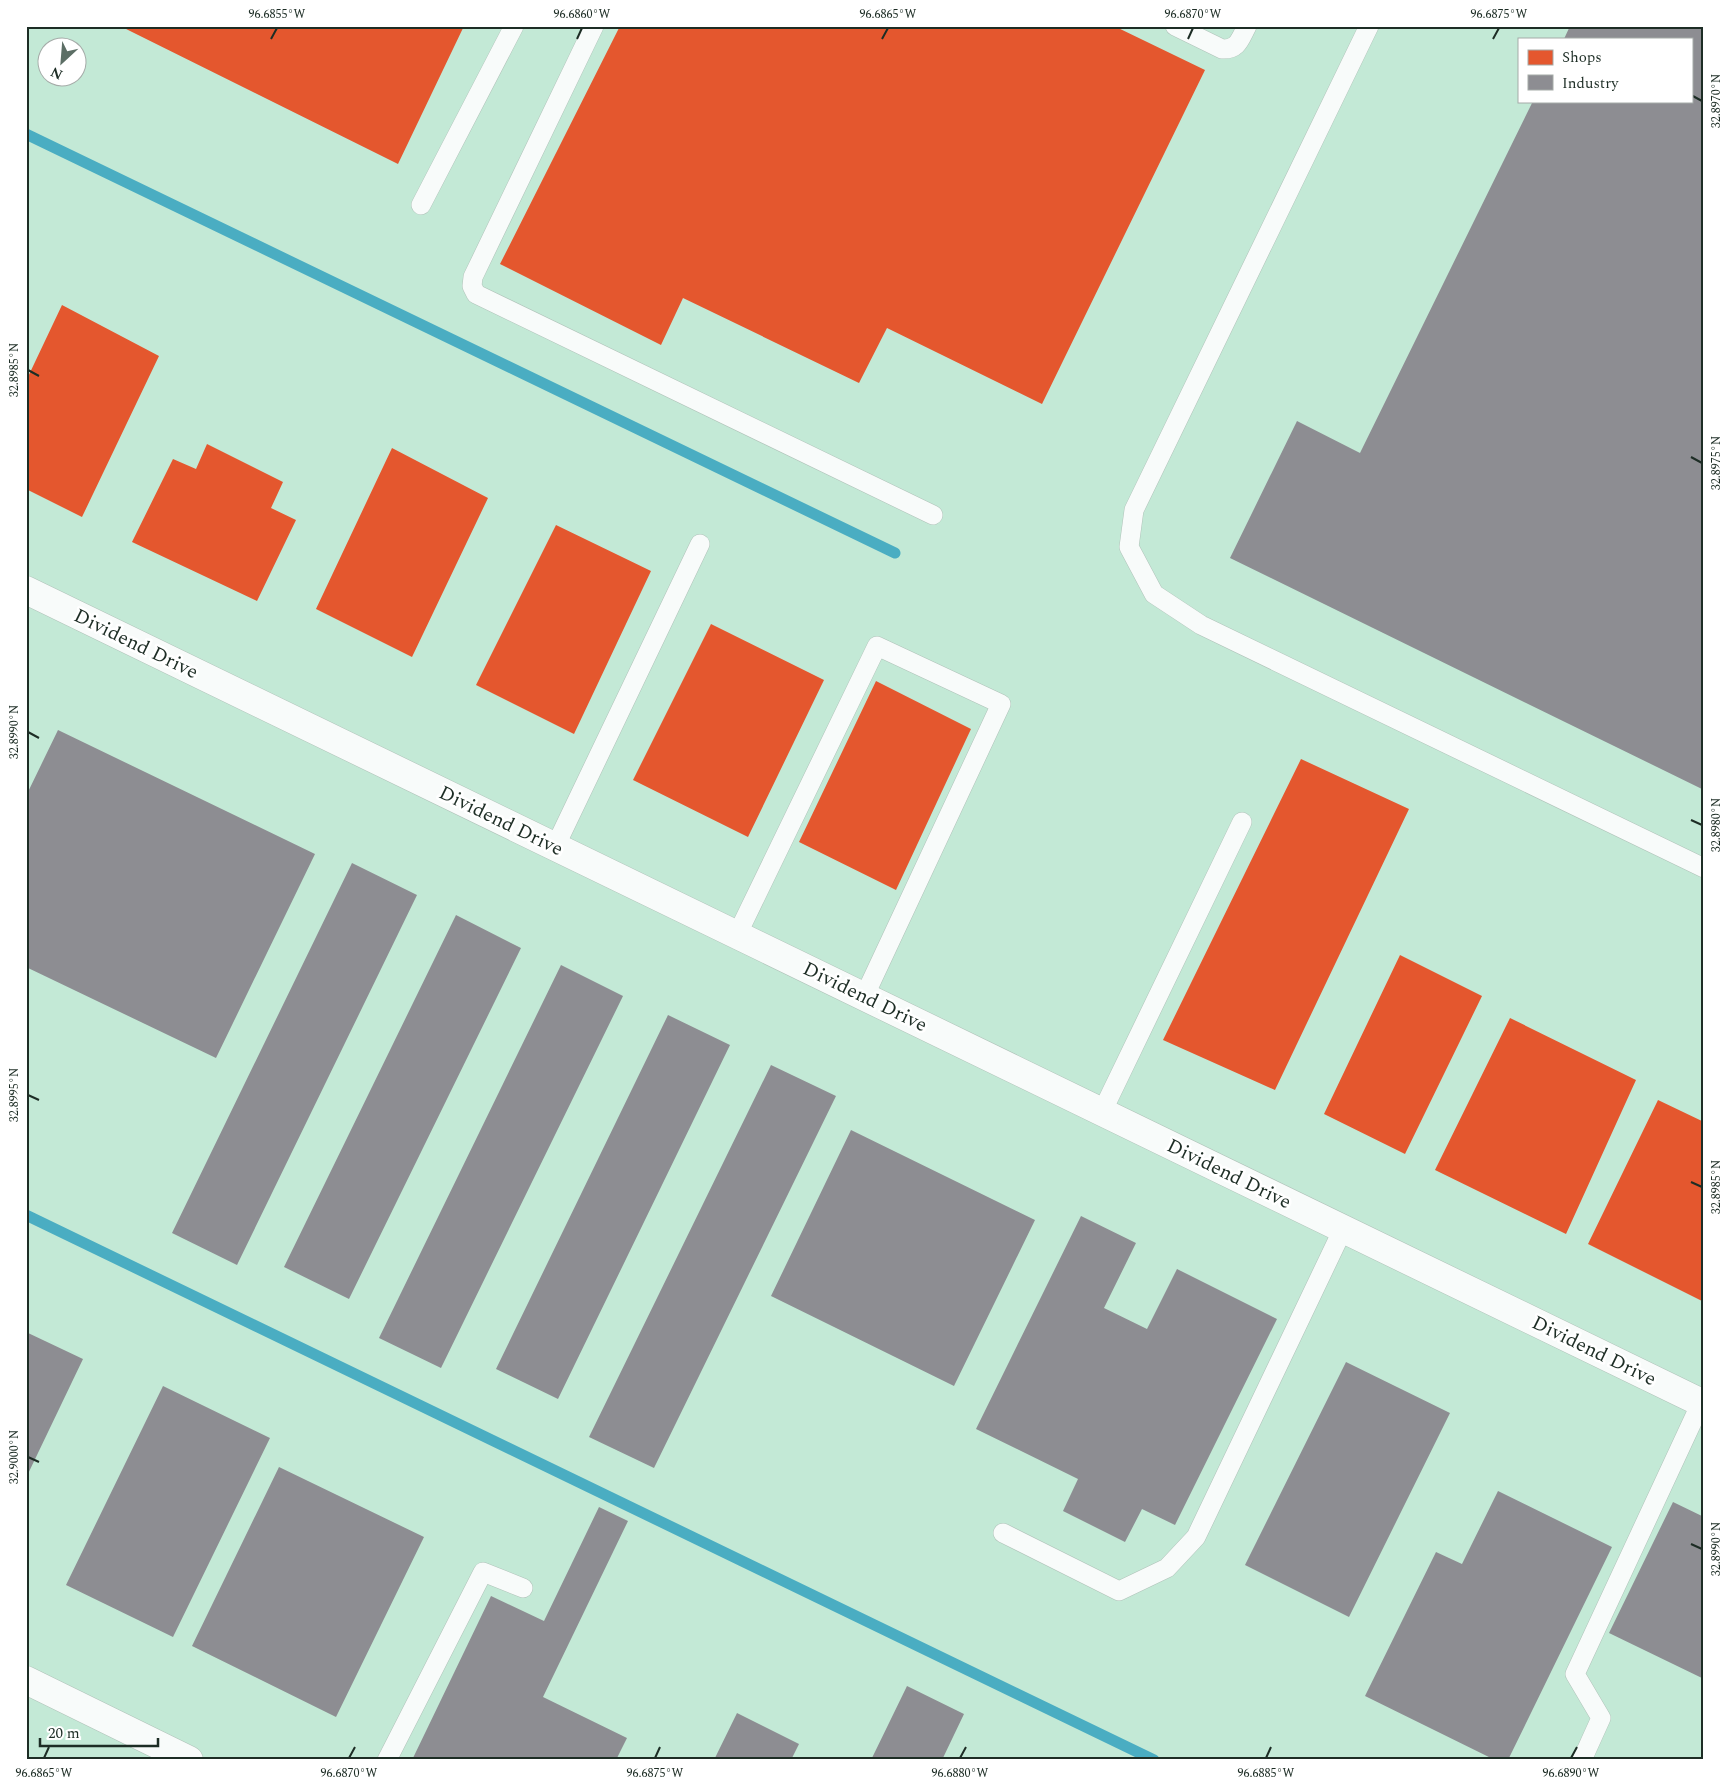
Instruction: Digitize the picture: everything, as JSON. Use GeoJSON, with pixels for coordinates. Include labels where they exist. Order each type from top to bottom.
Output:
{"type":"FeatureCollection","features":[{"type":"Feature","properties":{"kind":"street","name":"Dividend Drive"},"geometry":{"type":"LineString","coordinates":[[26,590],[1702,1404]]}},
{"type":"Feature","properties":{"kind":"street"},"geometry":{"type":"LineString","coordinates":[[26,1680],[189,1760]]}},
{"type":"Feature","properties":{"kind":"lane"},"geometry":{"type":"LineString","coordinates":[[421,205],[514,26]]}},
{"type":"Feature","properties":{"kind":"lane"},"geometry":{"type":"LineString","coordinates":[[594,26],[473,277],[472,286],[476,294],[932,515]]}},
{"type":"Feature","properties":{"kind":"lane"},"geometry":{"type":"LineString","coordinates":[[1174,26],[1222,49],[1229,50],[1237,46],[1247,26]]}},
{"type":"Feature","properties":{"kind":"lane"},"geometry":{"type":"LineString","coordinates":[[1369,26],[1134,510],[1129,547],[1154,594],[1201,625],[1704,868]]}},
{"type":"Feature","properties":{"kind":"lane"},"geometry":{"type":"LineString","coordinates":[[555,847],[700,544]]}},
{"type":"Feature","properties":{"kind":"lane"},"geometry":{"type":"LineString","coordinates":[[737,935],[877,646],[1002,704],[864,997]]}},
{"type":"Feature","properties":{"kind":"lane"},"geometry":{"type":"LineString","coordinates":[[1102,1112],[1242,822]]}},
{"type":"Feature","properties":{"kind":"lane"},"geometry":{"type":"LineString","coordinates":[[1003,1533],[1119,1591],[1167,1568],[1196,1537],[1343,1229]]}},
{"type":"Feature","properties":{"kind":"lane"},"geometry":{"type":"LineString","coordinates":[[1582,1760],[1601,1718],[1575,1674],[1702,1404]]}},
{"type":"Feature","properties":{"kind":"lane"},"geometry":{"type":"LineString","coordinates":[[387,1760],[483,1572],[523,1588]]}},
{"type":"Feature","properties":{"kind":"shaded area"},"geometry":{"type":"Polygon","coordinates":[[[26,26],[1704,26],[1704,1760],[26,1760],[26,26]]]}},
{"type":"Feature","properties":{"kind":"building: Shops"},"geometry":{"type":"Polygon","coordinates":[[[120,26],[464,26],[398,164],[120,26]]]}},
{"type":"Feature","properties":{"kind":"building: Shops"},"geometry":{"type":"Polygon","coordinates":[[[620,26],[1114,26],[1205,70],[1042,404],[887,328],[859,383],[683,298],[661,345],[500,264],[620,26]]]}},
{"type":"Feature","properties":{"kind":"building: Shops"},"geometry":{"type":"Polygon","coordinates":[[[62,305],[159,356],[82,517],[26,489],[26,381],[62,305]]]}},
{"type":"Feature","properties":{"kind":"building: Shops"},"geometry":{"type":"Polygon","coordinates":[[[207,444],[283,482],[271,508],[296,520],[257,601],[132,542],[173,459],[196,469],[207,444]]]}},
{"type":"Feature","properties":{"kind":"building: Shops"},"geometry":{"type":"Polygon","coordinates":[[[392,448],[488,498],[412,657],[316,609],[392,448]]]}},
{"type":"Feature","properties":{"kind":"building: Shops"},"geometry":{"type":"Polygon","coordinates":[[[556,525],[651,571],[574,734],[476,685],[556,525]]]}},
{"type":"Feature","properties":{"kind":"building: Shops"},"geometry":{"type":"Polygon","coordinates":[[[711,624],[824,680],[748,837],[633,780],[711,624]]]}},
{"type":"Feature","properties":{"kind":"building: Shops"},"geometry":{"type":"Polygon","coordinates":[[[876,681],[971,729],[896,890],[799,842],[876,681]]]}},
{"type":"Feature","properties":{"kind":"building: Shops"},"geometry":{"type":"Polygon","coordinates":[[[1301,759],[1409,809],[1275,1090],[1163,1040],[1301,759]]]}},
{"type":"Feature","properties":{"kind":"building: Shops"},"geometry":{"type":"Polygon","coordinates":[[[1400,955],[1482,996],[1405,1154],[1324,1114],[1400,955]]]}},
{"type":"Feature","properties":{"kind":"building: Shops"},"geometry":{"type":"Polygon","coordinates":[[[1510,1018],[1636,1080],[1566,1234],[1435,1170],[1510,1018]]]}},
{"type":"Feature","properties":{"kind":"building: Shops"},"geometry":{"type":"Polygon","coordinates":[[[1658,1100],[1704,1122],[1704,1302],[1588,1244],[1658,1100]]]}},
{"type":"Feature","properties":{"kind":"building: Industry"},"geometry":{"type":"Polygon","coordinates":[[[1570,26],[1704,26],[1704,790],[1230,558],[1297,421],[1360,453],[1533,102],[1692,102],[1692,38],[1564,38],[1570,26]]]}},
{"type":"Feature","properties":{"kind":"building: Industry"},"geometry":{"type":"Polygon","coordinates":[[[58,730],[315,854],[216,1058],[26,967],[26,796],[58,730]]]}},
{"type":"Feature","properties":{"kind":"building: Industry"},"geometry":{"type":"Polygon","coordinates":[[[352,863],[417,895],[237,1265],[172,1233],[352,863]]]}},
{"type":"Feature","properties":{"kind":"building: Industry"},"geometry":{"type":"Polygon","coordinates":[[[456,915],[521,948],[349,1299],[284,1267],[456,915]]]}},
{"type":"Feature","properties":{"kind":"building: Industry"},"geometry":{"type":"Polygon","coordinates":[[[561,965],[623,996],[441,1368],[379,1338],[561,965]]]}},
{"type":"Feature","properties":{"kind":"building: Industry"},"geometry":{"type":"Polygon","coordinates":[[[668,1015],[730,1045],[558,1399],[496,1369],[668,1015]]]}},
{"type":"Feature","properties":{"kind":"building: Industry"},"geometry":{"type":"Polygon","coordinates":[[[771,1065],[836,1096],[654,1468],[589,1437],[771,1065]]]}},
{"type":"Feature","properties":{"kind":"building: Industry"},"geometry":{"type":"Polygon","coordinates":[[[851,1130],[1035,1220],[954,1386],[771,1296],[851,1130]]]}},
{"type":"Feature","properties":{"kind":"building: Industry"},"geometry":{"type":"Polygon","coordinates":[[[1081,1216],[1136,1243],[1104,1308],[1147,1329],[1177,1269],[1277,1319],[1175,1525],[1142,1509],[1125,1542],[1063,1511],[1078,1479],[976,1429],[1081,1216]]]}},
{"type":"Feature","properties":{"kind":"building: Industry"},"geometry":{"type":"Polygon","coordinates":[[[26,1332],[83,1359],[26,1478],[26,1332]]]}},
{"type":"Feature","properties":{"kind":"building: Industry"},"geometry":{"type":"Polygon","coordinates":[[[1346,1362],[1450,1413],[1349,1617],[1245,1565],[1346,1362]]]}},
{"type":"Feature","properties":{"kind":"building: Industry"},"geometry":{"type":"Polygon","coordinates":[[[163,1386],[270,1438],[173,1637],[66,1585],[163,1386]]]}},
{"type":"Feature","properties":{"kind":"building: Industry"},"geometry":{"type":"Polygon","coordinates":[[[279,1467],[424,1537],[336,1717],[192,1646],[279,1467]]]}},
{"type":"Feature","properties":{"kind":"building: Industry"},"geometry":{"type":"Polygon","coordinates":[[[1498,1491],[1612,1547],[1508,1760],[1495,1760],[1365,1696],[1436,1552],[1462,1564],[1498,1491]]]}},
{"type":"Feature","properties":{"kind":"building: Industry"},"geometry":{"type":"Polygon","coordinates":[[[1673,1502],[1704,1517],[1704,1679],[1609,1633],[1673,1502]]]}},
{"type":"Feature","properties":{"kind":"building: Industry"},"geometry":{"type":"Polygon","coordinates":[[[599,1507],[628,1521],[543,1697],[627,1738],[616,1760],[413,1758],[491,1596],[544,1621],[599,1507]]]}},
{"type":"Feature","properties":{"kind":"building: Industry"},"geometry":{"type":"Polygon","coordinates":[[[907,1686],[964,1714],[942,1760],[871,1760],[907,1686]]]}},
{"type":"Feature","properties":{"kind":"building: Industry"},"geometry":{"type":"Polygon","coordinates":[[[737,1713],[799,1744],[791,1760],[714,1760],[737,1713]]]}},
{"type":"Feature","properties":{"kind":"waterway"},"geometry":{"type":"LineString","coordinates":[[26,134],[895,553]]}},
{"type":"Feature","properties":{"kind":"waterway"},"geometry":{"type":"LineString","coordinates":[[26,1215],[1154,1760]]}}]}
